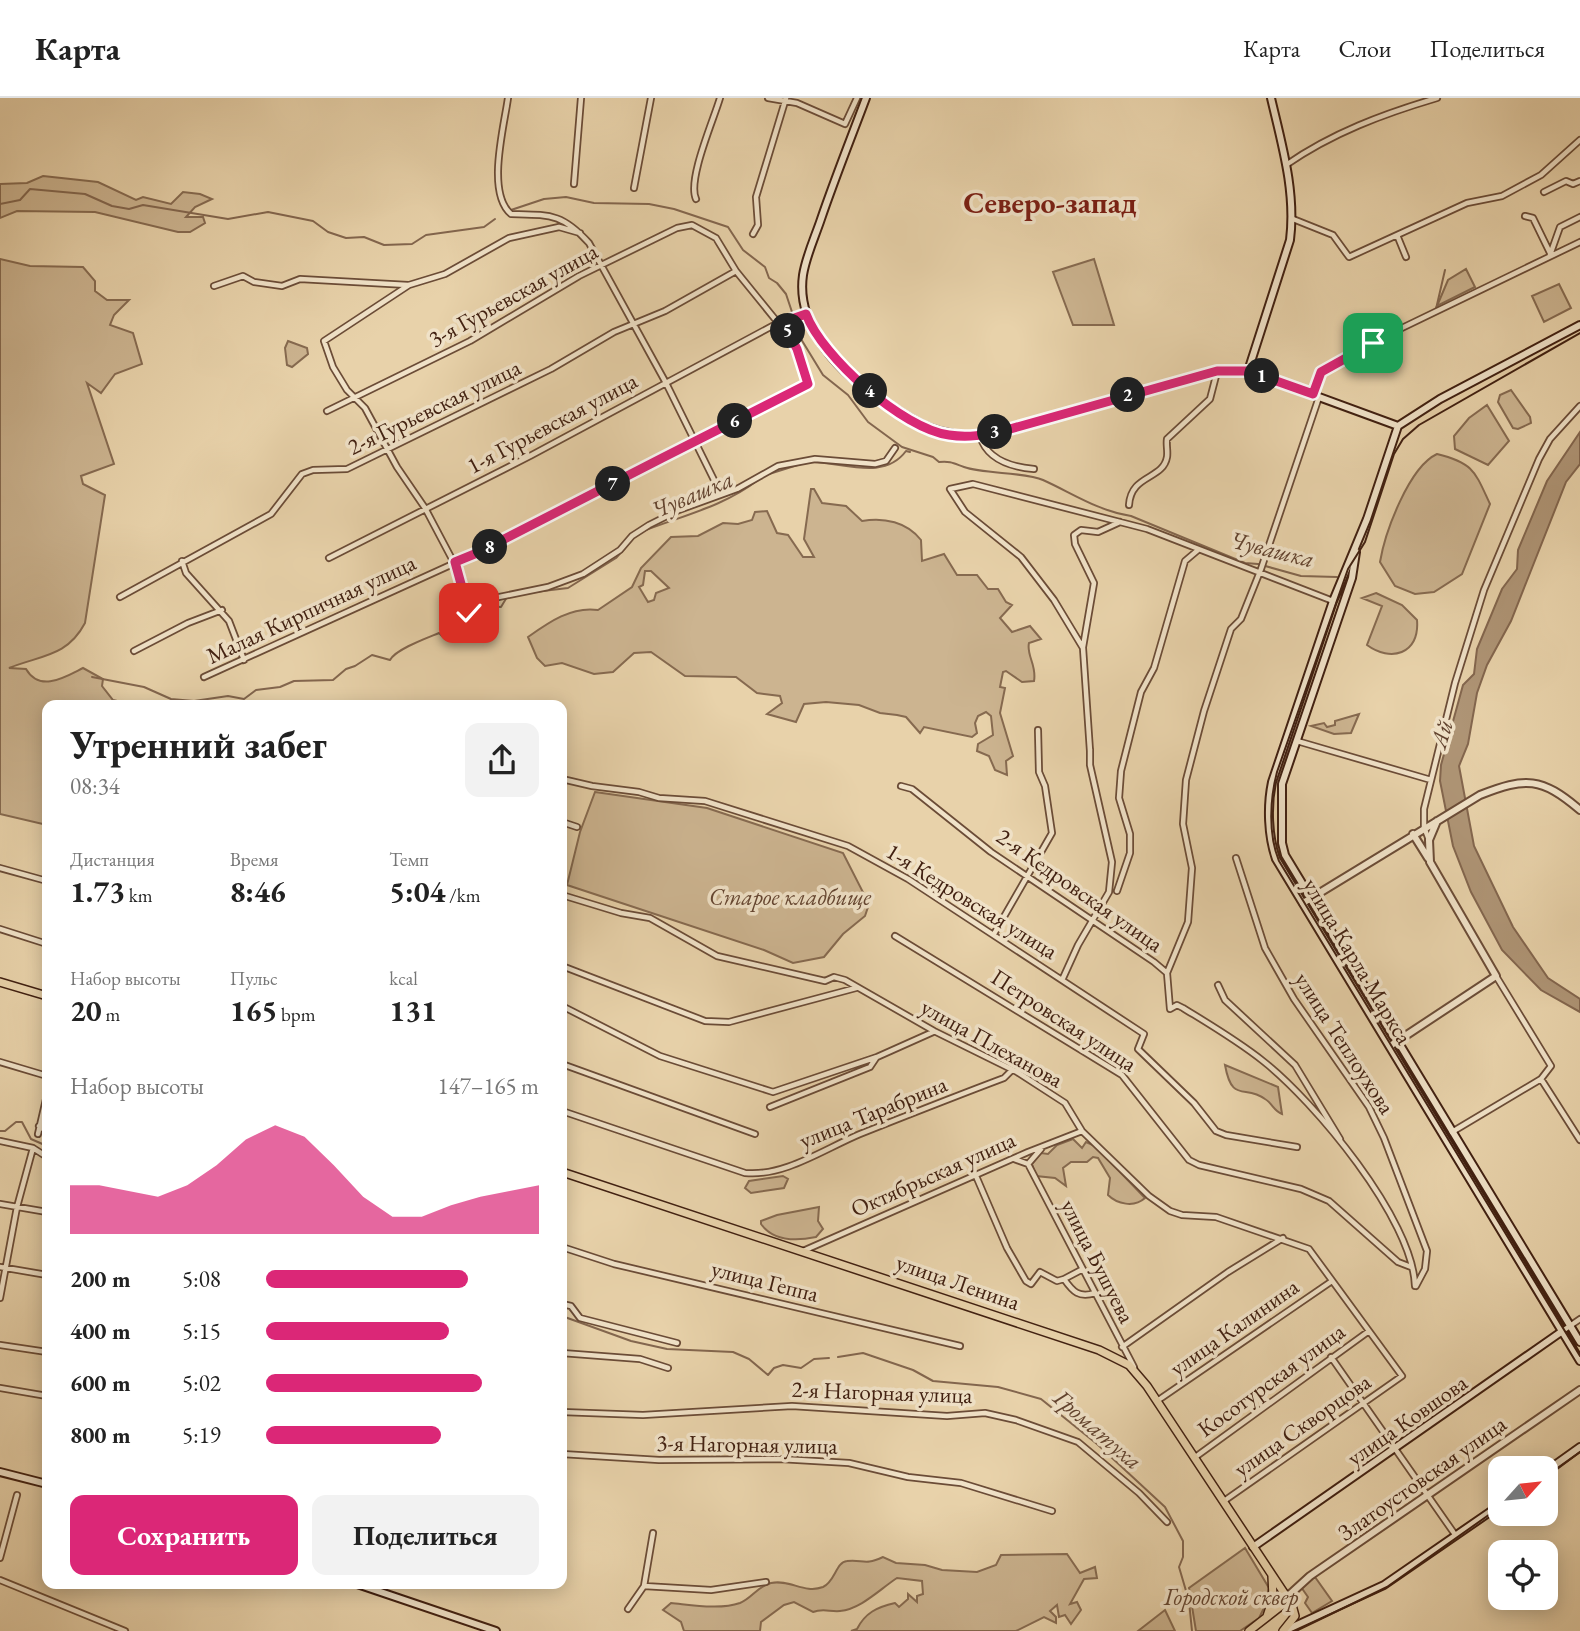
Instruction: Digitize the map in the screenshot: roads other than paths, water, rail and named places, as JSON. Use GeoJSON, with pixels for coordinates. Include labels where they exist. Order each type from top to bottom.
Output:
{"type":"FeatureCollection","features":[{"type":"Feature","properties":{"kind":"main road"},"geometry":{"type":"LineString","coordinates":[[866,98],[808,255],[802,285],[806,314],[828,352],[866,388],[933,430],[948,435],[980,436],[1217,371],[1248,371],[1398,426],[1440,399],[1580,325]]}},
{"type":"Feature","properties":{"kind":"main road"},"geometry":{"type":"LineString","coordinates":[[1248,371],[1290,240],[1293,219],[1286,164],[1271,98]]}},
{"type":"Feature","properties":{"kind":"main road","name":"улица Карла Маркса"},"geometry":{"type":"LineString","coordinates":[[1398,426],[1356,547],[1333,601],[1271,790],[1273,849],[1580,1362]]}},
{"type":"Feature","properties":{"kind":"main road","name":"улица Карла Маркса"},"geometry":{"type":"LineString","coordinates":[[1356,547],[1352,578],[1282,783],[1282,843],[1285,855],[1580,1342]]}},
{"type":"Feature","properties":{"kind":"main road"},"geometry":{"type":"LineString","coordinates":[[1303,903],[1480,795],[1516,782],[1529,781],[1556,791],[1580,810]]}},
{"type":"Feature","properties":{"kind":"main road"},"geometry":{"type":"LineString","coordinates":[[1430,862],[1429,840],[1440,819]]}},
{"type":"Feature","properties":{"kind":"main road"},"geometry":{"type":"LineString","coordinates":[[1390,1046],[1496,976],[1413,834]]}},
{"type":"Feature","properties":{"kind":"main road"},"geometry":{"type":"LineString","coordinates":[[0,982],[42,995]]}},
{"type":"Feature","properties":{"kind":"main road","name":"улица Ленина"},"geometry":{"type":"LineString","coordinates":[[567,1174],[1099,1350],[1123,1361],[1138,1374],[1157,1401],[1292,1605]]}},
{"type":"Feature","properties":{"kind":"main road","name":"улица Ковшова"},"geometry":{"type":"LineString","coordinates":[[1253,1547],[1561,1332]]}},
{"type":"Feature","properties":{"kind":"main road","name":"Златоустовская улица"},"geometry":{"type":"LineString","coordinates":[[1287,1597],[1310,1576],[1580,1390]]}},
{"type":"Feature","properties":{"kind":"main road"},"geometry":{"type":"LineString","coordinates":[[1558,1463],[1580,1447]]}},
{"type":"Feature","properties":{"kind":"main road"},"geometry":{"type":"LineString","coordinates":[[0,1472],[42,1483]]}},
{"type":"Feature","properties":{"kind":"main road"},"geometry":{"type":"LineString","coordinates":[[1284,1631],[1384,1585],[1488,1513]]}},
{"type":"Feature","properties":{"kind":"main road"},"geometry":{"type":"LineString","coordinates":[[1266,1618],[1273,1598],[1272,1576]]}},
{"type":"Feature","properties":{"kind":"main road"},"geometry":{"type":"LineString","coordinates":[[372,1589],[496,1631]]}},
{"type":"Feature","properties":{"kind":"main road"},"geometry":{"type":"LineString","coordinates":[[1252,1630],[1281,1606],[1287,1597]]}},
{"type":"Feature","properties":{"kind":"main road"},"geometry":{"type":"LineString","coordinates":[[1281,1606],[1292,1605],[1295,1616],[1284,1631]]}},
{"type":"Feature","properties":{"kind":"street"},"geometry":{"type":"LineString","coordinates":[[508,98],[501,138],[499,196],[509,212],[561,217],[580,233],[602,266],[666,383],[718,494]]}},
{"type":"Feature","properties":{"kind":"street"},"geometry":{"type":"LineString","coordinates":[[574,184],[581,98]]}},
{"type":"Feature","properties":{"kind":"street"},"geometry":{"type":"LineString","coordinates":[[634,188],[651,98]]}},
{"type":"Feature","properties":{"kind":"street"},"geometry":{"type":"LineString","coordinates":[[696,198],[693,192],[696,174],[720,98]]}},
{"type":"Feature","properties":{"kind":"street"},"geometry":{"type":"LineString","coordinates":[[768,98],[797,103],[845,124],[857,98]]}},
{"type":"Feature","properties":{"kind":"street"},"geometry":{"type":"LineString","coordinates":[[1286,164],[1320,142],[1400,109],[1437,98]]}},
{"type":"Feature","properties":{"kind":"street"},"geometry":{"type":"LineString","coordinates":[[753,234],[758,225],[757,197],[785,100]]}},
{"type":"Feature","properties":{"kind":"street"},"geometry":{"type":"LineString","coordinates":[[1293,219],[1333,235],[1349,257],[1467,204],[1492,200],[1531,181],[1580,140]]}},
{"type":"Feature","properties":{"kind":"street"},"geometry":{"type":"LineString","coordinates":[[1544,192],[1566,181],[1573,184],[1580,181]]}},
{"type":"Feature","properties":{"kind":"street"},"geometry":{"type":"LineString","coordinates":[[1525,216],[1533,218],[1551,255]]}},
{"type":"Feature","properties":{"kind":"street"},"geometry":{"type":"LineString","coordinates":[[1551,255],[1560,227],[1580,217]]}},
{"type":"Feature","properties":{"kind":"street","name":"3-я Гурьевская улица"},"geometry":{"type":"LineString","coordinates":[[327,411],[470,341],[602,266],[677,228],[692,225],[716,238],[736,271]]}},
{"type":"Feature","properties":{"kind":"street"},"geometry":{"type":"LineString","coordinates":[[478,621],[469,613],[465,604],[462,578],[455,562],[365,408],[354,398],[333,367],[324,341],[409,285],[445,274],[509,238],[559,227],[580,233]]}},
{"type":"Feature","properties":{"kind":"street"},"geometry":{"type":"LineString","coordinates":[[1397,235],[1406,257]]}},
{"type":"Feature","properties":{"kind":"street"},"geometry":{"type":"LineString","coordinates":[[1167,972],[1190,911],[1188,905],[1192,868],[1184,824],[1186,780],[1204,711],[1231,629],[1241,619],[1265,558],[1316,396],[1321,372],[1346,355],[1580,242]]}},
{"type":"Feature","properties":{"kind":"street"},"geometry":{"type":"LineString","coordinates":[[736,271],[781,323]]}},
{"type":"Feature","properties":{"kind":"street","name":"2-я Гурьевская улица"},"geometry":{"type":"LineString","coordinates":[[120,597],[271,514],[302,474],[313,470],[346,469],[551,369],[633,322],[665,311],[736,271]]}},
{"type":"Feature","properties":{"kind":"street"},"geometry":{"type":"LineString","coordinates":[[214,286],[243,276],[254,282],[282,286],[300,279],[409,285]]}},
{"type":"Feature","properties":{"kind":"street","name":"1-я Гурьевская улица"},"geometry":{"type":"LineString","coordinates":[[329,558],[792,316],[806,314]]}},
{"type":"Feature","properties":{"kind":"street","name":"Малая Кирпичная улица"},"geometry":{"type":"LineString","coordinates":[[204,677],[477,553],[808,384],[797,349],[781,323]]}},
{"type":"Feature","properties":{"kind":"street"},"geometry":{"type":"LineString","coordinates":[[1129,505],[1130,494],[1138,482],[1158,470],[1167,457],[1167,439],[1210,399],[1217,371]]}},
{"type":"Feature","properties":{"kind":"street"},"geometry":{"type":"LineString","coordinates":[[1429,840],[1424,827],[1424,809],[1455,683],[1485,590],[1539,458],[1550,439],[1579,407]]}},
{"type":"Feature","properties":{"kind":"street"},"geometry":{"type":"LineString","coordinates":[[980,436],[983,447],[990,455],[1018,467],[1034,469]]}},
{"type":"Feature","properties":{"kind":"street"},"geometry":{"type":"LineString","coordinates":[[465,604],[548,587],[583,574],[620,550],[632,536],[649,524],[718,494],[737,489],[778,466],[815,459],[875,464],[886,461],[895,448]]}},
{"type":"Feature","properties":{"kind":"street"},"geometry":{"type":"LineString","coordinates":[[1083,648],[1054,600],[1021,557],[965,512],[950,489],[973,484],[1121,522],[1333,601]]}},
{"type":"Feature","properties":{"kind":"street"},"geometry":{"type":"LineString","coordinates":[[1063,978],[1108,892],[1112,862],[1098,806],[1090,751],[1083,648],[1094,583],[1075,544],[1074,535],[1081,530],[1098,531],[1121,522]]}},
{"type":"Feature","properties":{"kind":"street"},"geometry":{"type":"LineString","coordinates":[[1117,891],[1130,853],[1130,834],[1119,799],[1121,771],[1141,692],[1154,668],[1185,561],[1199,550]]}},
{"type":"Feature","properties":{"kind":"street"},"geometry":{"type":"LineString","coordinates":[[183,561],[186,573],[222,610],[244,660]]}},
{"type":"Feature","properties":{"kind":"street"},"geometry":{"type":"LineString","coordinates":[[134,651],[180,627],[222,610]]}},
{"type":"Feature","properties":{"kind":"street"},"geometry":{"type":"LineString","coordinates":[[994,934],[1052,833],[1045,786],[1039,772],[1038,730]]}},
{"type":"Feature","properties":{"kind":"street"},"geometry":{"type":"LineString","coordinates":[[1090,732],[1090,751]]}},
{"type":"Feature","properties":{"kind":"street"},"geometry":{"type":"LineString","coordinates":[[1297,741],[1431,780]]}},
{"type":"Feature","properties":{"kind":"street","name":"1-я Кедровская улица"},"geometry":{"type":"LineString","coordinates":[[567,780],[659,798],[705,802],[848,846],[908,879],[1063,978],[1144,1034],[1138,1049],[1194,1103],[1216,1130],[1226,1135],[1297,1147]]}},
{"type":"Feature","properties":{"kind":"street","name":"2-я Кедровская улица"},"geometry":{"type":"LineString","coordinates":[[901,786],[912,789],[991,852],[1167,972],[1170,1009],[1177,1005],[1183,1007],[1262,1060],[1346,1149],[1378,1194],[1411,1267],[1415,1286]]}},
{"type":"Feature","properties":{"kind":"street"},"geometry":{"type":"LineString","coordinates":[[567,824],[577,827]]}},
{"type":"Feature","properties":{"kind":"street","name":"улица Теплоухова"},"geometry":{"type":"LineString","coordinates":[[1236,858],[1265,948],[1294,999],[1369,1107],[1384,1138],[1427,1251],[1425,1269],[1415,1286]]}},
{"type":"Feature","properties":{"kind":"street"},"geometry":{"type":"LineString","coordinates":[[0,868],[42,880]]}},
{"type":"Feature","properties":{"kind":"street","name":"улица Плеханова"},"geometry":{"type":"LineString","coordinates":[[567,897],[621,913],[650,918],[717,956],[825,981],[834,977],[1012,1070],[1065,1103],[1082,1131],[1149,1196],[1170,1211],[1182,1215],[1216,1217],[1284,1238],[1309,1249],[1402,1376]]}},
{"type":"Feature","properties":{"kind":"street"},"geometry":{"type":"LineString","coordinates":[[0,929],[42,942]]}},
{"type":"Feature","properties":{"kind":"street","name":"Петровская улица"},"geometry":{"type":"LineString","coordinates":[[895,936],[1122,1075],[1189,1160],[1199,1165],[1301,1189],[1329,1200],[1398,1262],[1411,1267]]}},
{"type":"Feature","properties":{"kind":"street"},"geometry":{"type":"LineString","coordinates":[[567,968],[705,1021],[729,1022],[857,988]]}},
{"type":"Feature","properties":{"kind":"street"},"geometry":{"type":"LineString","coordinates":[[1451,1132],[1541,1079],[1550,1066],[1496,976]]}},
{"type":"Feature","properties":{"kind":"street"},"geometry":{"type":"LineString","coordinates":[[1218,985],[1225,1000],[1294,1065],[1346,1149]]}},
{"type":"Feature","properties":{"kind":"street"},"geometry":{"type":"LineString","coordinates":[[567,1009],[660,1056],[773,1092],[877,1057],[934,1031]]}},
{"type":"Feature","properties":{"kind":"street"},"geometry":{"type":"LineString","coordinates":[[770,1107],[870,1067],[877,1057]]}},
{"type":"Feature","properties":{"kind":"street"},"geometry":{"type":"LineString","coordinates":[[0,1062],[42,1075]]}},
{"type":"Feature","properties":{"kind":"street"},"geometry":{"type":"LineString","coordinates":[[567,1067],[755,1134]]}},
{"type":"Feature","properties":{"kind":"street","name":"улица Тарабрина"},"geometry":{"type":"LineString","coordinates":[[567,1113],[745,1173],[757,1174],[782,1168],[1004,1078],[1012,1070]]}},
{"type":"Feature","properties":{"kind":"street"},"geometry":{"type":"LineString","coordinates":[[1541,1079],[1580,1140]]}},
{"type":"Feature","properties":{"kind":"street"},"geometry":{"type":"LineString","coordinates":[[38,1134],[42,1112]]}},
{"type":"Feature","properties":{"kind":"street"},"geometry":{"type":"LineString","coordinates":[[38,1126],[42,1129]]}},
{"type":"Feature","properties":{"kind":"street","name":"Октябрьская улица"},"geometry":{"type":"LineString","coordinates":[[800,1252],[1082,1131]]}},
{"type":"Feature","properties":{"kind":"street"},"geometry":{"type":"LineString","coordinates":[[0,1142],[33,1148],[42,1154]]}},
{"type":"Feature","properties":{"kind":"street"},"geometry":{"type":"LineString","coordinates":[[0,1298],[3,1268],[33,1148]]}},
{"type":"Feature","properties":{"kind":"street"},"geometry":{"type":"LineString","coordinates":[[1014,1159],[1028,1164],[1043,1148]]}},
{"type":"Feature","properties":{"kind":"street","name":"улица Бушуева"},"geometry":{"type":"LineString","coordinates":[[1028,1164],[1138,1374]]}},
{"type":"Feature","properties":{"kind":"street"},"geometry":{"type":"LineString","coordinates":[[976,1176],[1007,1248],[1026,1282],[1031,1284],[1040,1272],[1057,1281],[1083,1269]]}},
{"type":"Feature","properties":{"kind":"street"},"geometry":{"type":"LineString","coordinates":[[0,1204],[42,1211]]}},
{"type":"Feature","properties":{"kind":"street"},"geometry":{"type":"LineString","coordinates":[[1122,1347],[1228,1272],[1284,1238]]}},
{"type":"Feature","properties":{"kind":"street","name":"улица Геппа"},"geometry":{"type":"LineString","coordinates":[[567,1249],[614,1264],[960,1346]]}},
{"type":"Feature","properties":{"kind":"street"},"geometry":{"type":"LineString","coordinates":[[3,1268],[42,1274]]}},
{"type":"Feature","properties":{"kind":"street"},"geometry":{"type":"LineString","coordinates":[[1064,1279],[1073,1292],[1084,1296],[1095,1293]]}},
{"type":"Feature","properties":{"kind":"street","name":"улица Калинина"},"geometry":{"type":"LineString","coordinates":[[1157,1401],[1332,1281]]}},
{"type":"Feature","properties":{"kind":"street"},"geometry":{"type":"LineString","coordinates":[[567,1305],[571,1306],[580,1318],[622,1331],[677,1343]]}},
{"type":"Feature","properties":{"kind":"street","name":"улица Ковшова"},"geometry":{"type":"LineString","coordinates":[[1561,1332],[1580,1319]]}},
{"type":"Feature","properties":{"kind":"street","name":"Косотурская улица"},"geometry":{"type":"LineString","coordinates":[[1194,1458],[1369,1331]]}},
{"type":"Feature","properties":{"kind":"street"},"geometry":{"type":"LineString","coordinates":[[0,1345],[42,1351]]}},
{"type":"Feature","properties":{"kind":"street"},"geometry":{"type":"LineString","coordinates":[[567,1353],[640,1359],[668,1368]]}},
{"type":"Feature","properties":{"kind":"street"},"geometry":{"type":"LineString","coordinates":[[1331,1357],[1456,1536]]}},
{"type":"Feature","properties":{"kind":"street","name":"улица Скворцова"},"geometry":{"type":"LineString","coordinates":[[1223,1502],[1402,1376]]}},
{"type":"Feature","properties":{"kind":"street"},"geometry":{"type":"LineString","coordinates":[[0,1388],[42,1395]]}},
{"type":"Feature","properties":{"kind":"street","name":"2-я Нагорная улица"},"geometry":{"type":"LineString","coordinates":[[567,1412],[651,1415],[792,1406],[947,1416],[985,1413],[1016,1420],[1078,1443],[1139,1493],[1167,1522]]}},
{"type":"Feature","properties":{"kind":"street","name":"3-я Нагорная улица"},"geometry":{"type":"LineString","coordinates":[[567,1454],[659,1460],[780,1459],[849,1463],[908,1478],[961,1483],[1052,1511]]}},
{"type":"Feature","properties":{"kind":"street"},"geometry":{"type":"LineString","coordinates":[[0,1558],[18,1494]]}},
{"type":"Feature","properties":{"kind":"street"},"geometry":{"type":"LineString","coordinates":[[628,1609],[644,1586],[653,1533]]}},
{"type":"Feature","properties":{"kind":"street"},"geometry":{"type":"LineString","coordinates":[[0,1580],[125,1631]]}},
{"type":"Feature","properties":{"kind":"street"},"geometry":{"type":"LineString","coordinates":[[644,1586],[711,1590],[766,1582]]}},
{"type":"Feature","properties":{"kind":"street"},"geometry":{"type":"LineString","coordinates":[[101,1631],[110,1626]]}},
{"type":"Feature","properties":{"kind":"waterway"},"geometry":{"type":"LineString","coordinates":[[0,204],[20,200],[30,189],[85,194],[112,206],[129,209],[143,205],[228,219],[268,212],[313,221],[328,232],[346,238],[364,237],[384,245],[412,244],[426,235],[484,227],[495,219]]}},
{"type":"Feature","properties":{"kind":"waterway"},"geometry":{"type":"LineString","coordinates":[[511,210],[544,199],[566,197],[594,203],[649,204],[674,209],[728,227],[743,250],[765,267],[769,278],[786,294],[801,339],[823,375],[848,395],[868,422],[902,447],[933,457],[939,462],[982,471],[1036,477],[1096,506],[1131,516],[1245,563],[1301,576],[1337,577]]}},
{"type":"Feature","properties":{"kind":"waterway"},"geometry":{"type":"LineString","coordinates":[[1436,309],[1445,270]]}},
{"type":"Feature","properties":{"kind":"waterway","name":"Чувашка"},"geometry":{"type":"LineString","coordinates":[[809,462],[874,468],[886,466],[906,451],[910,452]]}},
{"type":"Feature","properties":{"kind":"waterway","name":"Чувашка"},"geometry":{"type":"LineString","coordinates":[[769,474],[804,463]]}},
{"type":"Feature","properties":{"kind":"waterway","name":"Чувашка"},"geometry":{"type":"LineString","coordinates":[[641,532],[716,504],[758,480]]}},
{"type":"Feature","properties":{"kind":"waterway","name":"Чувашка"},"geometry":{"type":"LineString","coordinates":[[526,593],[568,588],[616,558],[625,548]]}},
{"type":"Feature","properties":{"kind":"waterway","name":"Чувашка"},"geometry":{"type":"LineString","coordinates":[[201,700],[228,696],[244,699],[256,690],[280,687],[294,681],[333,680],[346,669],[372,655],[390,660],[405,648],[439,633],[445,639],[451,633],[454,620],[461,619],[475,605],[501,607],[507,597]]}},
{"type":"Feature","properties":{"kind":"waterway","name":"Чувашка"},"geometry":{"type":"LineString","coordinates":[[92,677],[144,687],[171,699],[182,700]]}},
{"type":"Feature","properties":{"kind":"waterway","name":"Громатуха"},"geometry":{"type":"LineString","coordinates":[[0,1131],[5,1131],[16,1122],[22,1122],[31,1139],[42,1144]]}},
{"type":"Feature","properties":{"kind":"waterway","name":"Громатуха"},"geometry":{"type":"LineString","coordinates":[[567,1318],[631,1341],[667,1349],[733,1352],[749,1359],[768,1375],[774,1368],[783,1365],[801,1368],[814,1359],[829,1358]]}},
{"type":"Feature","properties":{"kind":"waterway","name":"Громатуха"},"geometry":{"type":"LineString","coordinates":[[838,1357],[863,1353],[913,1370],[933,1381],[998,1387],[1041,1399],[1097,1444],[1165,1507],[1183,1541],[1183,1557],[1179,1567],[1189,1601],[1192,1631]]}},
{"type":"Feature","properties":{"kind":"tram line"},"geometry":{"type":"LineString","coordinates":[[1580,333],[1419,425],[1403,439],[1394,454],[1365,542],[1348,569],[1277,772],[1271,816],[1275,851],[1279,861],[1580,1356]]}},
{"type":"Feature","properties":{"kind":"tram line"},"geometry":{"type":"LineString","coordinates":[[1558,1468],[1580,1452]]}},
{"type":"Feature","properties":{"kind":"tram line"},"geometry":{"type":"LineString","coordinates":[[1296,1631],[1387,1587],[1488,1515]]}},
{"type":"Feature","properties":{"kind":"district","name":"Северо-запад"},"geometry":{"type":"Point","coordinates":[1050,202]}},
{"type":"Feature","properties":{"kind":"water label","name":"Ай"},"geometry":{"type":"Point","coordinates":[1441,734]}},
{"type":"Feature","properties":{"kind":"park label","name":"Старое кладбище"},"geometry":{"type":"Point","coordinates":[790,897]}},
{"type":"Feature","properties":{"kind":"park label","name":"Городской сквер"},"geometry":{"type":"Point","coordinates":[1231,1597]}}]}
